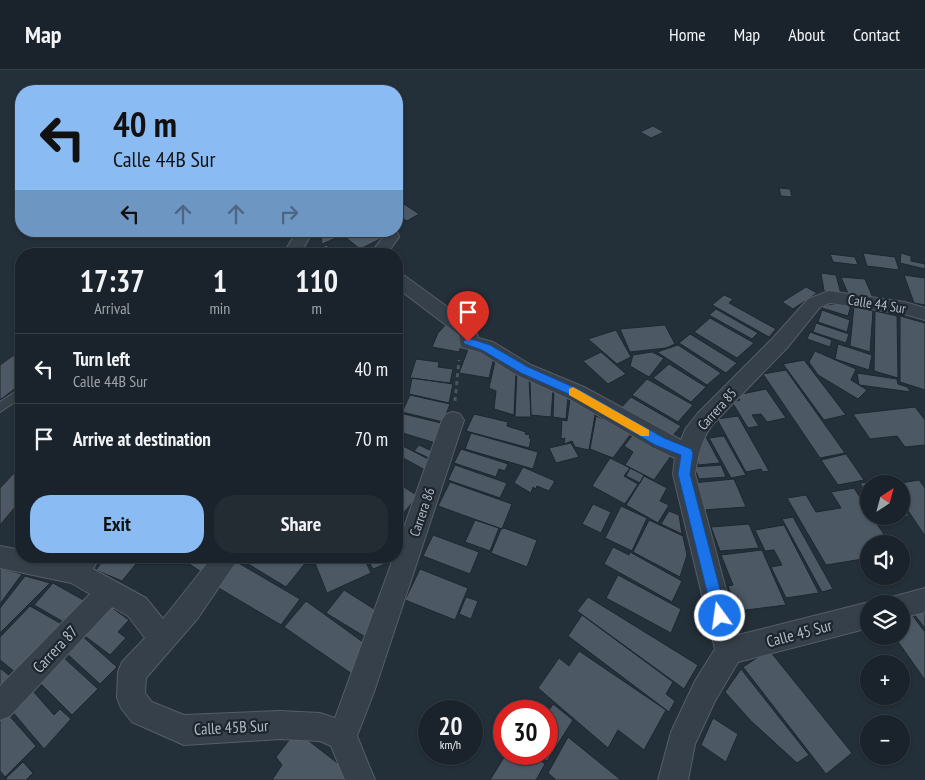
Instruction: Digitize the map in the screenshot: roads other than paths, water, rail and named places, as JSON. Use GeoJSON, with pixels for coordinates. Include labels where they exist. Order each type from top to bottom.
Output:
{"type":"FeatureCollection","features":[{"type":"Feature","properties":{"kind":"street"},"geometry":{"type":"LineString","coordinates":[[295,248],[301,237]]}},
{"type":"Feature","properties":{"kind":"street"},"geometry":{"type":"LineString","coordinates":[[403,283],[468,332],[468,342],[486,348],[524,370],[576,393],[660,441],[687,453]]}},
{"type":"Feature","properties":{"kind":"street","name":"Calle 44 Sur"},"geometry":{"type":"LineString","coordinates":[[829,297],[887,305],[925,314]]}},
{"type":"Feature","properties":{"kind":"street","name":"Carrera 85"},"geometry":{"type":"LineString","coordinates":[[729,651],[684,474],[687,453],[694,434],[705,419],[780,343],[814,304],[829,297]]}},
{"type":"Feature","properties":{"kind":"street","name":"Carrera 86"},"geometry":{"type":"LineString","coordinates":[[342,736],[360,692],[453,420]]}},
{"type":"Feature","properties":{"kind":"street"},"geometry":{"type":"LineString","coordinates":[[0,558],[15,559]]}},
{"type":"Feature","properties":{"kind":"street"},"geometry":{"type":"LineString","coordinates":[[68,563],[82,564],[109,592],[137,607],[163,639]]}},
{"type":"Feature","properties":{"kind":"street","name":"Calle 45B Sur"},"geometry":{"type":"LineString","coordinates":[[223,563],[189,608],[132,672],[131,698],[142,712],[184,730],[280,725],[320,727],[342,736]]}},
{"type":"Feature","properties":{"kind":"street","name":"Carrera 87"},"geometry":{"type":"LineString","coordinates":[[0,706],[109,592]]}},
{"type":"Feature","properties":{"kind":"street"},"geometry":{"type":"LineString","coordinates":[[910,604],[925,600]]}},
{"type":"Feature","properties":{"kind":"street","name":"Calle 45 Sur"},"geometry":{"type":"LineString","coordinates":[[729,651],[860,617]]}},
{"type":"Feature","properties":{"kind":"street"},"geometry":{"type":"LineString","coordinates":[[673,780],[681,742],[704,691],[729,651]]}},
{"type":"Feature","properties":{"kind":"street"},"geometry":{"type":"LineString","coordinates":[[342,736],[360,780]]}},
{"type":"Feature","properties":{"kind":"lane"},"geometry":{"type":"LineString","coordinates":[[0,408],[15,397]]}}]}
